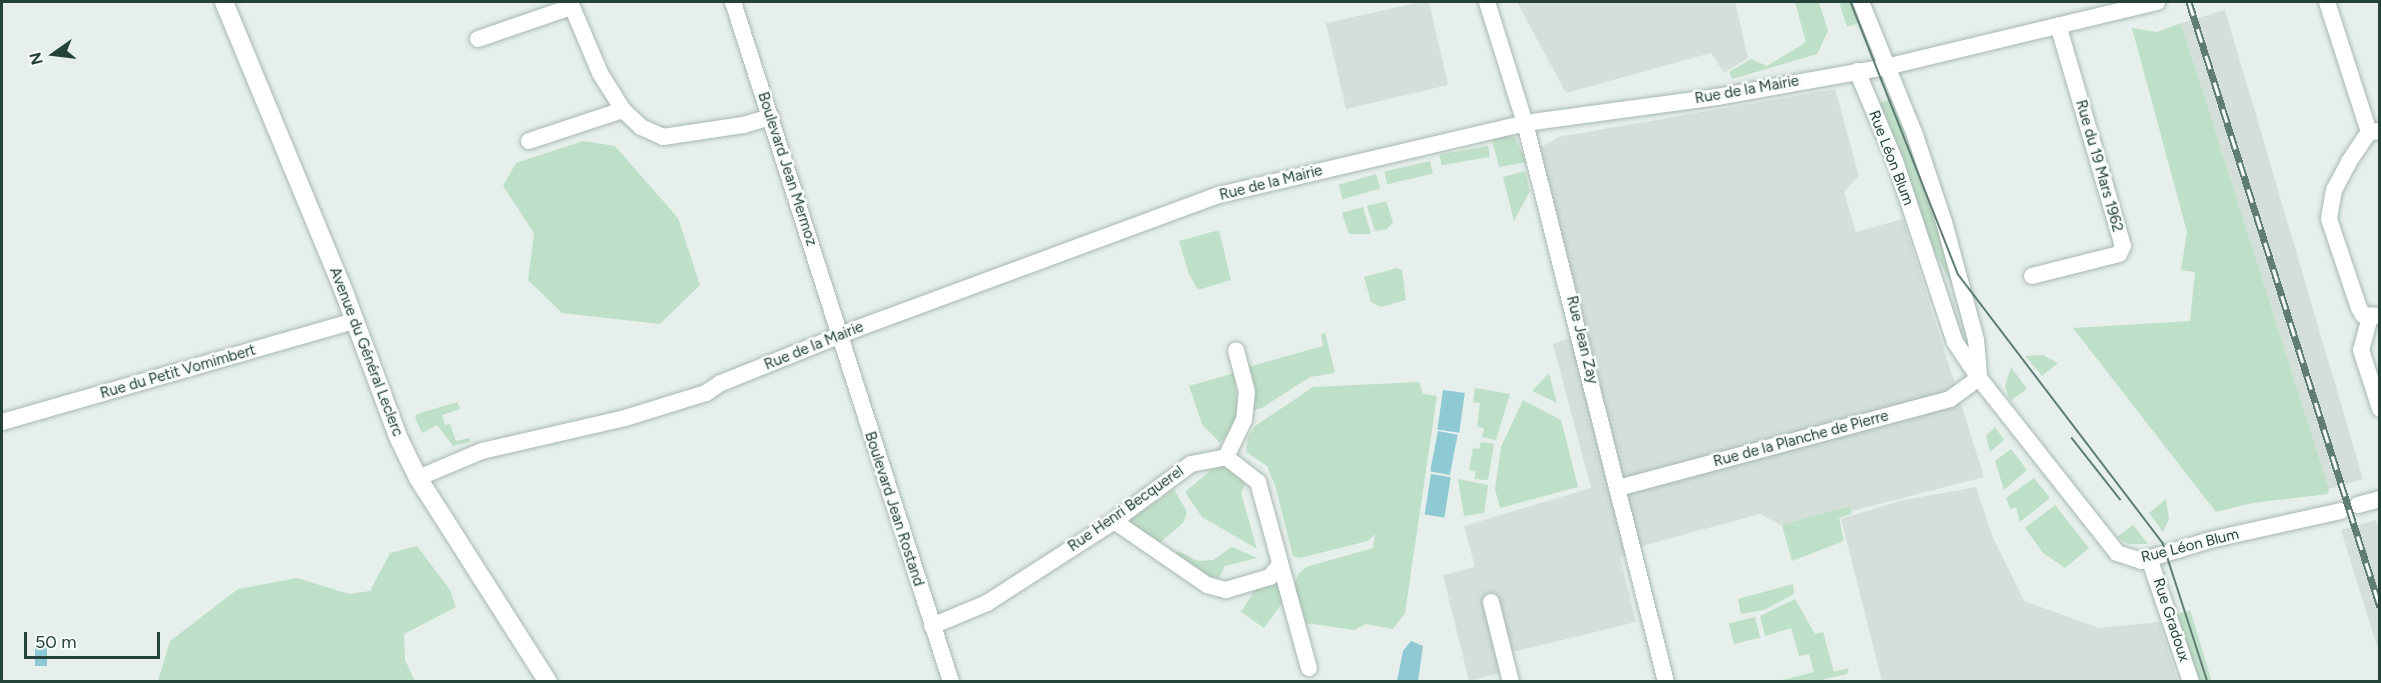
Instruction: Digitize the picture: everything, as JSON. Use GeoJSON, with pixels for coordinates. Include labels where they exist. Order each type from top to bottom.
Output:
{"type":"FeatureCollection","features":[{"type":"Feature","properties":{"kind":"main road","name":"Avenue du Général Leclerc"},"geometry":{"type":"LineString","coordinates":[[224,2],[418,478],[548,681]]}},
{"type":"Feature","properties":{"kind":"street","name":"Boulevard Jean Mermoz"},"geometry":{"type":"LineString","coordinates":[[733,2],[827,291],[837,337]]}},
{"type":"Feature","properties":{"kind":"street","name":"Rue Jean Zay"},"geometry":{"type":"LineString","coordinates":[[1487,2],[1526,123],[1666,681]]}},
{"type":"Feature","properties":{"kind":"street","name":"Rue Léon Blum"},"geometry":{"type":"LineString","coordinates":[[1861,2],[1915,135],[1944,222],[1976,340],[1979,378]]}},
{"type":"Feature","properties":{"kind":"street","name":"Rue de la Mairie"},"geometry":{"type":"LineString","coordinates":[[418,478],[482,451],[625,418],[706,393],[721,382],[837,337],[1219,195],[1526,123],[1717,97],[1886,67],[2157,2]]}},
{"type":"Feature","properties":{"kind":"street"},"geometry":{"type":"LineString","coordinates":[[2327,2],[2374,131],[2334,190],[2329,219],[2359,308],[2375,317],[2361,350],[2379,409]]}},
{"type":"Feature","properties":{"kind":"street"},"geometry":{"type":"LineString","coordinates":[[478,39],[571,4],[600,73],[623,110],[641,127],[663,137],[743,125],[771,117]]}},
{"type":"Feature","properties":{"kind":"street","name":"Rue du 19 Mars 1962"},"geometry":{"type":"LineString","coordinates":[[2032,276],[2119,254],[2123,246],[2058,25]]}},
{"type":"Feature","properties":{"kind":"street","name":"Rue Léon Blum"},"geometry":{"type":"LineString","coordinates":[[1857,71],[1895,161],[1955,342],[1979,378],[2117,554],[2131,560],[2150,558],[2294,519],[2341,511]]}},
{"type":"Feature","properties":{"kind":"street"},"geometry":{"type":"LineString","coordinates":[[529,141],[623,110]]}},
{"type":"Feature","properties":{"kind":"street","name":"Rue du Petit Vomimbert"},"geometry":{"type":"LineString","coordinates":[[2,422],[354,321]]}},
{"type":"Feature","properties":{"kind":"street","name":"Boulevard Jean Rostand"},"geometry":{"type":"LineString","coordinates":[[837,337],[951,681]]}},
{"type":"Feature","properties":{"kind":"street"},"geometry":{"type":"LineString","coordinates":[[1236,350],[1247,392],[1244,420],[1226,457],[1258,482],[1309,668]]}},
{"type":"Feature","properties":{"kind":"street","name":"Rue de la Planche de Pierre"},"geometry":{"type":"LineString","coordinates":[[1618,488],[1950,399],[1979,378]]}},
{"type":"Feature","properties":{"kind":"street","name":"Rue Henri Becquerel"},"geometry":{"type":"LineString","coordinates":[[933,626],[987,603],[1114,521],[1191,464],[1226,457]]}},
{"type":"Feature","properties":{"kind":"street"},"geometry":{"type":"LineString","coordinates":[[2358,505],[2379,498]]}},
{"type":"Feature","properties":{"kind":"street"},"geometry":{"type":"LineString","coordinates":[[1114,521],[1207,585],[1226,590],[1270,577],[1280,564]]}},
{"type":"Feature","properties":{"kind":"street","name":"Rue Gradoux"},"geometry":{"type":"LineString","coordinates":[[2150,558],[2191,681]]}},
{"type":"Feature","properties":{"kind":"street"},"geometry":{"type":"LineString","coordinates":[[1491,602],[1511,681]]}},
{"type":"Feature","properties":{"kind":"shaded area"},"geometry":{"type":"Polygon","coordinates":[[[1429,2],[1448,85],[1346,109],[1326,23],[1429,2]]]}},
{"type":"Feature","properties":{"kind":"shaded area"},"geometry":{"type":"Polygon","coordinates":[[[1517,2],[1735,2],[1748,58],[1724,73],[1711,53],[1566,93],[1517,2]]]}},
{"type":"Feature","properties":{"kind":"shaded area"},"geometry":{"type":"Polygon","coordinates":[[[2225,10],[2363,479],[2329,489],[2181,23],[2225,10]]]}},
{"type":"Feature","properties":{"kind":"shaded area"},"geometry":{"type":"Polygon","coordinates":[[[1835,89],[1859,176],[1844,192],[1856,232],[1903,219],[1984,477],[1786,528],[1760,514],[1642,546],[1620,557],[1636,622],[1500,655],[1504,672],[1469,681],[1443,575],[1475,567],[1464,526],[1591,488],[1553,344],[1586,333],[1540,148],[1558,137],[1835,89]]]}},
{"type":"Feature","properties":{"kind":"shaded area"},"geometry":{"type":"Polygon","coordinates":[[[1976,487],[1992,535],[2024,601],[2099,628],[2159,622],[2178,681],[1882,681],[1841,519],[1899,501],[1976,487]]]}},
{"type":"Feature","properties":{"kind":"shaded area"},"geometry":{"type":"Polygon","coordinates":[[[2376,520],[2380,533],[2379,653],[2341,530],[2376,520]]]}},
{"type":"Feature","properties":{"kind":"green space"},"geometry":{"type":"Polygon","coordinates":[[[1795,2],[1819,2],[1828,31],[1817,54],[1732,79],[1729,72],[1751,59],[1767,66],[1806,42],[1795,2]]]}},
{"type":"Feature","properties":{"kind":"green space"},"geometry":{"type":"Polygon","coordinates":[[[1839,2],[1855,2],[1862,22],[1847,27],[1839,2]]]}},
{"type":"Feature","properties":{"kind":"green space"},"geometry":{"type":"Polygon","coordinates":[[[2181,23],[2329,489],[2328,494],[2252,503],[2216,512],[2073,328],[2190,321],[2195,272],[2181,270],[2187,232],[2132,28],[2157,32],[2181,23]]]}},
{"type":"Feature","properties":{"kind":"green space"},"geometry":{"type":"Polygon","coordinates":[[[1895,97],[1922,170],[1956,293],[1929,241],[1878,104],[1895,97]]]}},
{"type":"Feature","properties":{"kind":"green space"},"geometry":{"type":"Polygon","coordinates":[[[1506,136],[1515,137],[1526,162],[1499,167],[1492,140],[1506,136]]]}},
{"type":"Feature","properties":{"kind":"green space"},"geometry":{"type":"Polygon","coordinates":[[[583,141],[615,146],[678,218],[700,285],[660,324],[562,313],[528,280],[534,233],[503,186],[516,163],[583,141]]]}},
{"type":"Feature","properties":{"kind":"green space"},"geometry":{"type":"Polygon","coordinates":[[[1488,146],[1490,157],[1442,165],[1440,155],[1488,146]]]}},
{"type":"Feature","properties":{"kind":"green space"},"geometry":{"type":"Polygon","coordinates":[[[1430,161],[1433,174],[1387,184],[1384,172],[1430,161]]]}},
{"type":"Feature","properties":{"kind":"green space"},"geometry":{"type":"Polygon","coordinates":[[[1525,171],[1530,191],[1514,221],[1503,177],[1525,171]]]}},
{"type":"Feature","properties":{"kind":"green space"},"geometry":{"type":"Polygon","coordinates":[[[1376,174],[1380,188],[1343,199],[1339,185],[1376,174]]]}},
{"type":"Feature","properties":{"kind":"green space"},"geometry":{"type":"Polygon","coordinates":[[[1386,201],[1393,222],[1387,229],[1375,231],[1367,206],[1386,201]]]}},
{"type":"Feature","properties":{"kind":"green space"},"geometry":{"type":"Polygon","coordinates":[[[1363,207],[1371,234],[1349,234],[1342,213],[1363,207]]]}},
{"type":"Feature","properties":{"kind":"green space"},"geometry":{"type":"Polygon","coordinates":[[[1219,230],[1231,280],[1198,290],[1189,274],[1179,241],[1219,230]]]}},
{"type":"Feature","properties":{"kind":"green space"},"geometry":{"type":"Polygon","coordinates":[[[1397,268],[1402,270],[1406,300],[1381,307],[1371,302],[1364,277],[1397,268]]]}},
{"type":"Feature","properties":{"kind":"green space"},"geometry":{"type":"Polygon","coordinates":[[[1325,332],[1335,373],[1310,377],[1262,408],[1253,410],[1248,367],[1323,346],[1321,335],[1325,332]]]}},
{"type":"Feature","properties":{"kind":"green space"},"geometry":{"type":"Polygon","coordinates":[[[2043,355],[2058,363],[2042,376],[2025,356],[2043,355]]]}},
{"type":"Feature","properties":{"kind":"green space"},"geometry":{"type":"Polygon","coordinates":[[[2011,367],[2027,389],[2010,401],[2005,386],[2011,367]]]}},
{"type":"Feature","properties":{"kind":"green space"},"geometry":{"type":"Polygon","coordinates":[[[1234,373],[1238,412],[1234,427],[1220,443],[1202,424],[1189,386],[1234,373]]]}},
{"type":"Feature","properties":{"kind":"green space"},"geometry":{"type":"Polygon","coordinates":[[[1549,373],[1557,403],[1532,391],[1549,373]]]}},
{"type":"Feature","properties":{"kind":"green space"},"geometry":{"type":"Polygon","coordinates":[[[1419,382],[1423,394],[1437,396],[1405,613],[1393,629],[1366,624],[1354,630],[1306,623],[1294,585],[1299,573],[1306,567],[1373,548],[1375,534],[1368,541],[1300,558],[1293,556],[1275,485],[1267,466],[1246,452],[1248,437],[1255,426],[1313,387],[1419,382]]]}},
{"type":"Feature","properties":{"kind":"green space"},"geometry":{"type":"Polygon","coordinates":[[[1475,388],[1510,394],[1496,440],[1482,437],[1484,428],[1477,427],[1480,403],[1473,402],[1475,388]]]}},
{"type":"Feature","properties":{"kind":"green space"},"geometry":{"type":"Polygon","coordinates":[[[1523,400],[1561,420],[1578,487],[1500,508],[1495,489],[1501,447],[1523,400]]]}},
{"type":"Feature","properties":{"kind":"green space"},"geometry":{"type":"Polygon","coordinates":[[[457,402],[460,409],[442,415],[445,425],[450,424],[456,441],[470,438],[470,442],[453,446],[437,425],[422,433],[415,418],[417,414],[457,402]]]}},
{"type":"Feature","properties":{"kind":"green space"},"geometry":{"type":"Polygon","coordinates":[[[1995,427],[2004,440],[1990,452],[1986,436],[1995,427]]]}},
{"type":"Feature","properties":{"kind":"green space"},"geometry":{"type":"Polygon","coordinates":[[[1481,442],[1494,444],[1488,480],[1474,479],[1476,471],[1469,470],[1473,448],[1479,449],[1481,442]]]}},
{"type":"Feature","properties":{"kind":"green space"},"geometry":{"type":"Polygon","coordinates":[[[2011,449],[2027,470],[2004,490],[1995,461],[2011,449]]]}},
{"type":"Feature","properties":{"kind":"green space"},"geometry":{"type":"Polygon","coordinates":[[[1218,464],[1248,478],[1241,493],[1257,549],[1202,517],[1185,492],[1218,464]]]}},
{"type":"Feature","properties":{"kind":"green space"},"geometry":{"type":"Polygon","coordinates":[[[2034,478],[2050,498],[2020,522],[2016,507],[2010,509],[2006,498],[2034,478]]]}},
{"type":"Feature","properties":{"kind":"green space"},"geometry":{"type":"Polygon","coordinates":[[[1458,479],[1488,485],[1484,513],[1464,516],[1458,479]]]}},
{"type":"Feature","properties":{"kind":"green space"},"geometry":{"type":"Polygon","coordinates":[[[1174,489],[1187,512],[1183,523],[1156,546],[1130,526],[1130,519],[1174,489]]]}},
{"type":"Feature","properties":{"kind":"green space"},"geometry":{"type":"Polygon","coordinates":[[[2166,499],[2169,519],[2163,532],[2149,513],[2166,499]]]}},
{"type":"Feature","properties":{"kind":"green space"},"geometry":{"type":"Polygon","coordinates":[[[2055,505],[2089,548],[2065,568],[2043,553],[2025,528],[2055,505]]]}},
{"type":"Feature","properties":{"kind":"green space"},"geometry":{"type":"Polygon","coordinates":[[[1850,506],[1852,514],[1839,518],[1844,541],[1792,561],[1782,525],[1850,506]]]}},
{"type":"Feature","properties":{"kind":"green space"},"geometry":{"type":"Polygon","coordinates":[[[2133,525],[2148,544],[2128,544],[2117,537],[2133,525]]]}},
{"type":"Feature","properties":{"kind":"green space"},"geometry":{"type":"Polygon","coordinates":[[[417,546],[450,590],[456,607],[404,634],[405,660],[415,681],[158,681],[170,641],[238,589],[297,578],[349,594],[370,591],[390,553],[417,546]]]}},
{"type":"Feature","properties":{"kind":"green space"},"geometry":{"type":"Polygon","coordinates":[[[1232,547],[1257,558],[1225,566],[1219,578],[1209,580],[1173,555],[1178,551],[1198,561],[1213,560],[1232,547]]]}},
{"type":"Feature","properties":{"kind":"green space"},"geometry":{"type":"Polygon","coordinates":[[[1272,581],[1280,585],[1285,599],[1264,628],[1241,612],[1258,585],[1272,581]]]}},
{"type":"Feature","properties":{"kind":"green space"},"geometry":{"type":"Polygon","coordinates":[[[1793,584],[1794,594],[1764,610],[1741,614],[1738,599],[1793,584]]]}},
{"type":"Feature","properties":{"kind":"green space"},"geometry":{"type":"Polygon","coordinates":[[[1795,599],[1815,634],[1823,632],[1834,672],[1849,668],[1847,674],[1817,681],[1778,681],[1814,672],[1809,654],[1799,656],[1791,628],[1765,636],[1760,616],[1795,599]]]}},
{"type":"Feature","properties":{"kind":"green space"},"geometry":{"type":"Polygon","coordinates":[[[2190,610],[2212,681],[2195,682],[2175,615],[2190,610]]]}},
{"type":"Feature","properties":{"kind":"green space"},"geometry":{"type":"Polygon","coordinates":[[[1755,617],[1760,637],[1734,644],[1729,624],[1755,617]]]}},
{"type":"Feature","properties":{"kind":"water"},"geometry":{"type":"Polygon","coordinates":[[[1443,390],[1465,393],[1459,433],[1437,430],[1443,390]]]}},
{"type":"Feature","properties":{"kind":"water"},"geometry":{"type":"Polygon","coordinates":[[[1438,431],[1458,435],[1450,475],[1430,471],[1438,431]]]}},
{"type":"Feature","properties":{"kind":"water"},"geometry":{"type":"Polygon","coordinates":[[[1431,474],[1451,477],[1444,518],[1425,514],[1431,474]]]}},
{"type":"Feature","properties":{"kind":"water"},"geometry":{"type":"Polygon","coordinates":[[[35,637],[47,637],[47,666],[35,666],[35,637]]]}},
{"type":"Feature","properties":{"kind":"water"},"geometry":{"type":"Polygon","coordinates":[[[1411,641],[1423,646],[1418,681],[1397,681],[1403,651],[1411,641]]]}},
{"type":"Feature","properties":{"kind":"tram line"},"geometry":{"type":"LineString","coordinates":[[1851,2],[1958,274],[2163,543],[2208,682]]}},
{"type":"Feature","properties":{"kind":"tram line"},"geometry":{"type":"LineString","coordinates":[[2072,438],[2120,499]]}},
{"type":"Feature","properties":{"kind":"railway"},"geometry":{"type":"LineString","coordinates":[[2189,2],[2380,607]]}}]}
